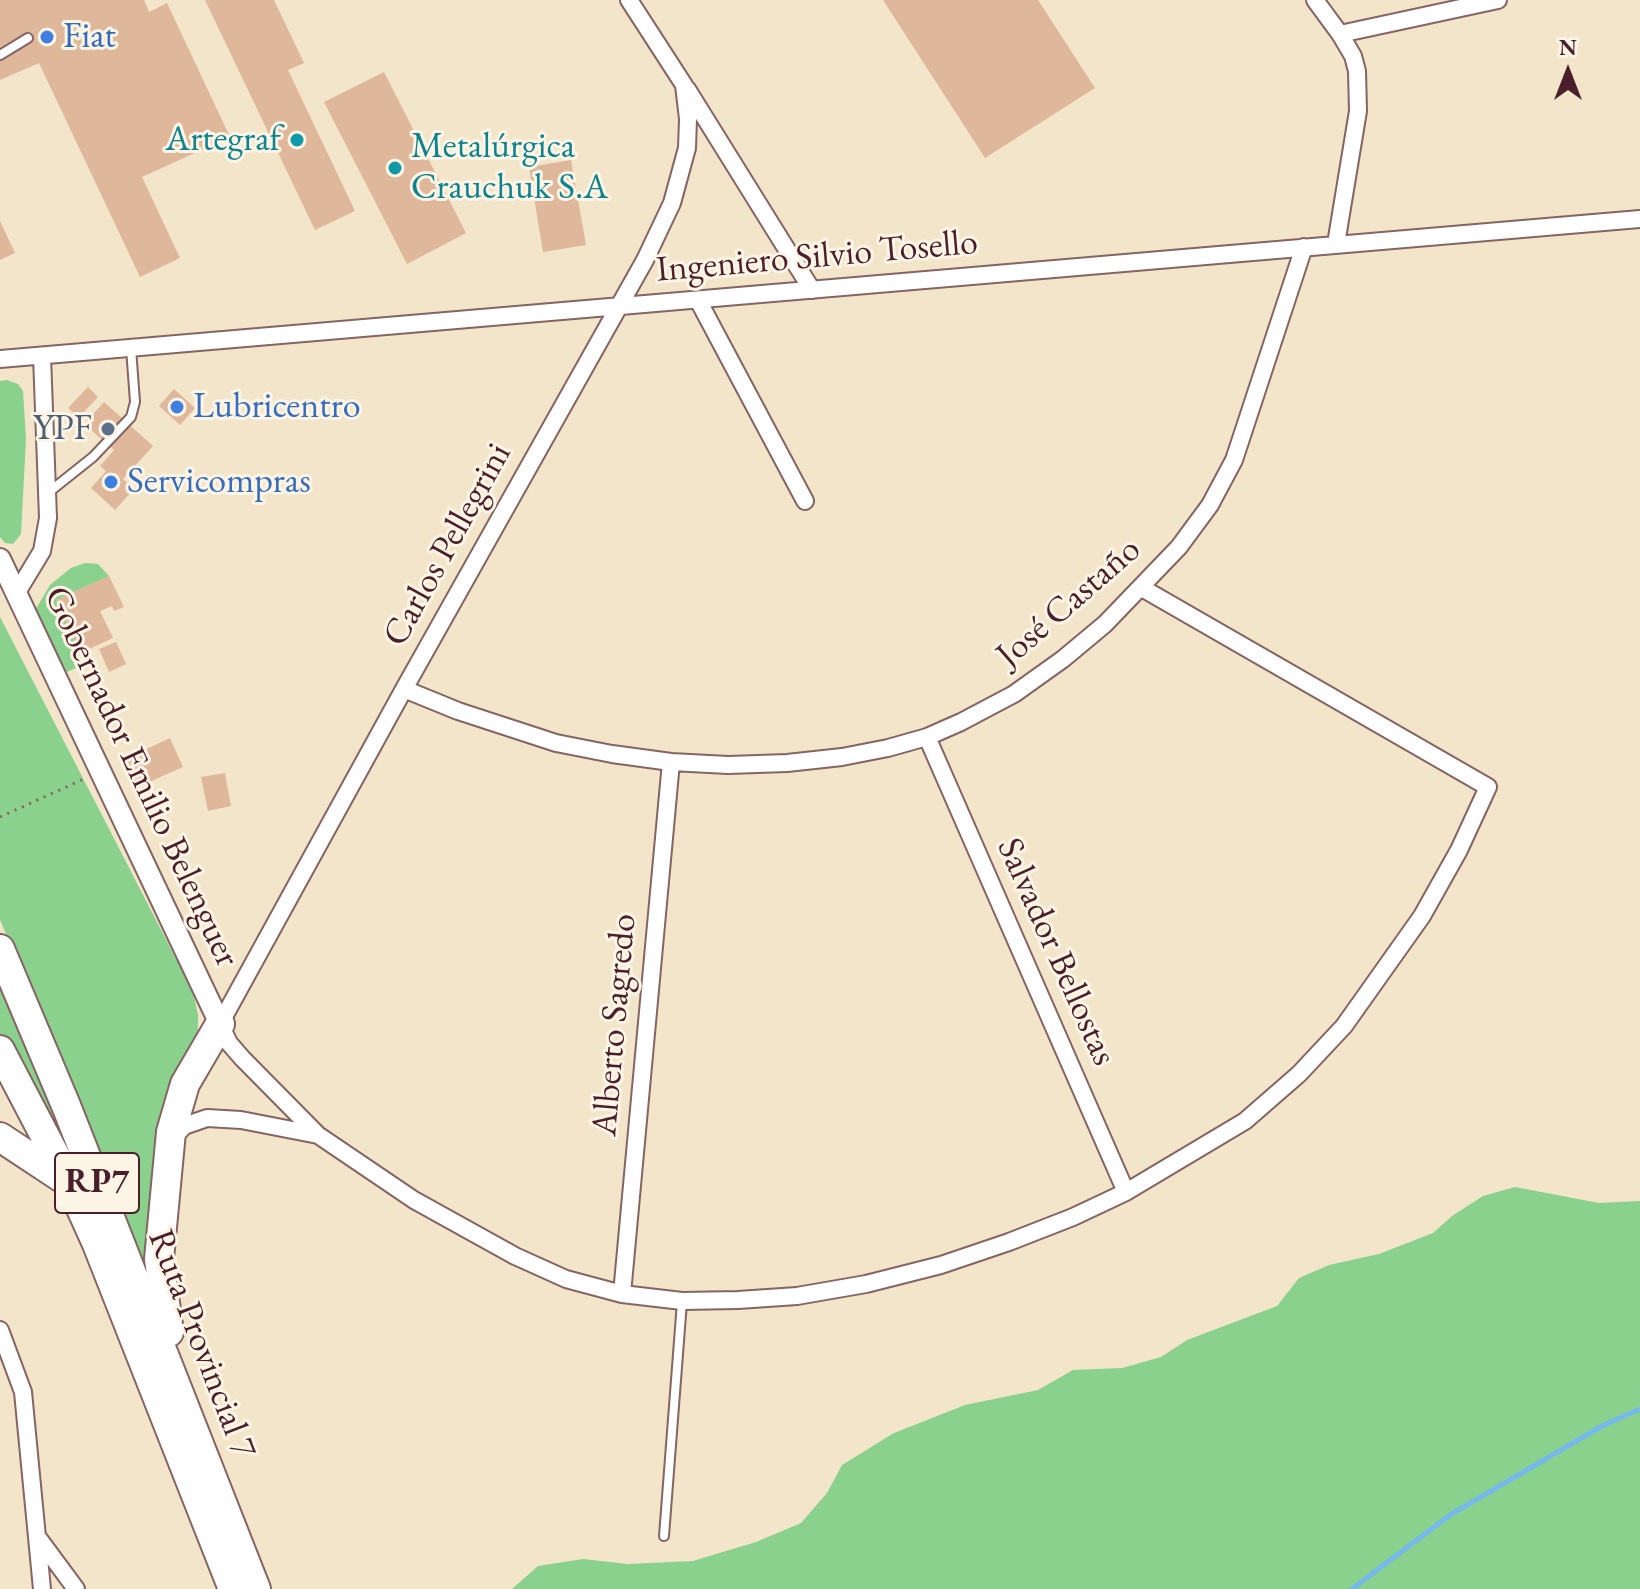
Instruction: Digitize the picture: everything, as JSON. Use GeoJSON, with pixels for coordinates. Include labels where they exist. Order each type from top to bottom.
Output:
{"type":"FeatureCollection","features":[{"type":"Feature","properties":{"kind":"highway","name":"Ruta Provincial 7"},"geometry":{"type":"LineString","coordinates":[[0,949],[67,1108],[256,1589]]}},
{"type":"Feature","properties":{"kind":"highway"},"geometry":{"type":"LineString","coordinates":[[189,1419],[161,1287],[160,1233],[174,1116],[185,1084],[220,1024]]}},
{"type":"Feature","properties":{"kind":"highway","name":"Ruta Provincial 7"},"geometry":{"type":"LineString","coordinates":[[0,1050],[69,1182],[111,1277],[233,1589]]}},
{"type":"Feature","properties":{"kind":"highway"},"geometry":{"type":"LineString","coordinates":[[0,1137],[69,1182]]}},
{"type":"Feature","properties":{"kind":"street","name":"Carlos Pellegrini"},"geometry":{"type":"LineString","coordinates":[[629,0],[812,290]]}},
{"type":"Feature","properties":{"kind":"street"},"geometry":{"type":"LineString","coordinates":[[1315,0],[1353,56],[1359,90],[1336,244]]}},
{"type":"Feature","properties":{"kind":"street"},"geometry":{"type":"LineString","coordinates":[[1340,34],[1498,0]]}},
{"type":"Feature","properties":{"kind":"street","name":"Carlos Pellegrini"},"geometry":{"type":"LineString","coordinates":[[220,1024],[661,231],[681,176],[687,148],[684,85]]}},
{"type":"Feature","properties":{"kind":"street","name":"Ingeniero Silvio Tosello"},"geometry":{"type":"LineString","coordinates":[[0,359],[1640,219]]}},
{"type":"Feature","properties":{"kind":"street","name":"José Castaño"},"geometry":{"type":"LineString","coordinates":[[404,689],[458,711],[556,743],[671,762],[728,765],[787,763],[873,751],[927,737],[1014,694],[1063,659],[1142,588],[1179,547],[1210,505],[1234,460],[1304,247]]}},
{"type":"Feature","properties":{"kind":"street"},"geometry":{"type":"LineString","coordinates":[[698,300],[805,501]]}},
{"type":"Feature","properties":{"kind":"street"},"geometry":{"type":"LineString","coordinates":[[16,594],[42,551],[48,518],[42,356]]}},
{"type":"Feature","properties":{"kind":"street","name":"Gobernador Emilio Belenguer"},"geometry":{"type":"LineString","coordinates":[[0,559],[220,1024]]}},
{"type":"Feature","properties":{"kind":"street"},"geometry":{"type":"LineString","coordinates":[[220,1024],[229,1043],[242,1058],[318,1135],[414,1200],[466,1231],[566,1279],[622,1294],[682,1301],[738,1300],[797,1296],[866,1284],[941,1265],[1009,1242],[1126,1192],[1245,1121],[1299,1074],[1344,1026],[1422,916],[1459,850],[1488,787],[1142,588]]}},
{"type":"Feature","properties":{"kind":"street","name":"Salvador Bellostas"},"geometry":{"type":"LineString","coordinates":[[927,737],[1126,1192]]}},
{"type":"Feature","properties":{"kind":"street","name":"Alberto Sagredo"},"geometry":{"type":"LineString","coordinates":[[622,1294],[671,762]]}},
{"type":"Feature","properties":{"kind":"street"},"geometry":{"type":"LineString","coordinates":[[168,1150],[175,1135],[184,1126],[207,1118],[241,1120],[318,1135]]}},
{"type":"Feature","properties":{"kind":"street"},"geometry":{"type":"LineString","coordinates":[[0,1330],[18,1375],[26,1414],[42,1589]]}},
{"type":"Feature","properties":{"kind":"street"},"geometry":{"type":"LineString","coordinates":[[0,1377],[18,1375]]}},
{"type":"Feature","properties":{"kind":"street"},"geometry":{"type":"LineString","coordinates":[[38,1537],[76,1589]]}},
{"type":"Feature","properties":{"kind":"lane"},"geometry":{"type":"LineString","coordinates":[[0,55],[28,38]]}},
{"type":"Feature","properties":{"kind":"lane"},"geometry":{"type":"LineString","coordinates":[[48,492],[93,457],[131,417],[135,402],[131,348]]}},
{"type":"Feature","properties":{"kind":"lane"},"geometry":{"type":"LineString","coordinates":[[664,1536],[682,1301]]}},
{"type":"Feature","properties":{"kind":"path"},"geometry":{"type":"LineString","coordinates":[[0,817],[100,772]]}},
{"type":"Feature","properties":{"kind":"green space"},"geometry":{"type":"Polygon","coordinates":[[[0,381],[18,384],[23,391],[26,439],[21,534],[13,544],[5,543],[0,537],[0,381]]]}},
{"type":"Feature","properties":{"kind":"green space"},"geometry":{"type":"Polygon","coordinates":[[[85,563],[98,564],[109,576],[56,600],[80,653],[71,657],[76,668],[62,674],[34,612],[50,585],[71,568],[85,563]]]}},
{"type":"Feature","properties":{"kind":"green space"},"geometry":{"type":"Polygon","coordinates":[[[0,617],[193,992],[198,1032],[175,1075],[157,1137],[153,1165],[149,1287],[114,1184],[0,920],[0,617]]]}},
{"type":"Feature","properties":{"kind":"green space"},"geometry":{"type":"Polygon","coordinates":[[[0,977],[116,1262],[0,1034],[0,977]]]}},
{"type":"Feature","properties":{"kind":"green space"},"geometry":{"type":"Polygon","coordinates":[[[1515,1187],[1599,1203],[1640,1201],[1640,1589],[512,1589],[538,1566],[583,1559],[628,1564],[693,1561],[756,1542],[801,1523],[827,1493],[842,1465],[894,1433],[965,1405],[1038,1390],[1073,1370],[1122,1368],[1161,1357],[1187,1340],[1277,1306],[1299,1278],[1329,1265],[1379,1254],[1433,1233],[1483,1196],[1515,1187]]]}},
{"type":"Feature","properties":{"kind":"building"},"geometry":{"type":"Polygon","coordinates":[[[0,0],[144,0],[149,12],[167,3],[230,137],[142,177],[180,258],[140,277],[39,63],[0,80],[0,0]]]}},
{"type":"Feature","properties":{"kind":"building","name":"Artegraf"},"geometry":{"type":"Polygon","coordinates":[[[205,0],[274,0],[304,63],[288,70],[355,211],[315,230],[205,0]]]}},
{"type":"Feature","properties":{"kind":"building"},"geometry":{"type":"Polygon","coordinates":[[[883,0],[1038,0],[1095,88],[985,158],[883,0]]]}},
{"type":"Feature","properties":{"kind":"building","name":"Metalúrgica Crauchuk S.A"},"geometry":{"type":"Polygon","coordinates":[[[384,72],[466,233],[407,264],[324,102],[384,72]]]}},
{"type":"Feature","properties":{"kind":"building"},"geometry":{"type":"Polygon","coordinates":[[[571,160],[586,245],[543,252],[529,167],[571,160]]]}},
{"type":"Feature","properties":{"kind":"building"},"geometry":{"type":"Polygon","coordinates":[[[0,221],[15,253],[0,260],[0,221]]]}},
{"type":"Feature","properties":{"kind":"building"},"geometry":{"type":"Polygon","coordinates":[[[88,387],[98,397],[79,417],[68,408],[88,387]]]}},
{"type":"Feature","properties":{"kind":"building","name":"Lubricentro"},"geometry":{"type":"Polygon","coordinates":[[[174,389],[195,408],[180,425],[159,406],[174,389]]]}},
{"type":"Feature","properties":{"kind":"building"},"geometry":{"type":"Polygon","coordinates":[[[104,402],[153,446],[123,479],[134,489],[115,510],[91,488],[106,471],[100,466],[114,450],[84,424],[104,402]]]}},
{"type":"Feature","properties":{"kind":"building"},"geometry":{"type":"Polygon","coordinates":[[[109,576],[124,607],[114,611],[112,606],[100,611],[113,638],[80,653],[56,600],[109,576]]]}},
{"type":"Feature","properties":{"kind":"building"},"geometry":{"type":"Polygon","coordinates":[[[116,642],[126,664],[109,672],[99,649],[116,642]]]}},
{"type":"Feature","properties":{"kind":"building"},"geometry":{"type":"Polygon","coordinates":[[[170,738],[183,767],[138,787],[125,759],[170,738]]]}},
{"type":"Feature","properties":{"kind":"building"},"geometry":{"type":"Polygon","coordinates":[[[225,773],[231,806],[208,811],[201,777],[225,773]]]}},
{"type":"Feature","properties":{"kind":"waterway"},"geometry":{"type":"LineString","coordinates":[[1352,1589],[1450,1515],[1602,1426],[1640,1409]]}},
{"type":"Feature","properties":{"kind":"place","name":"Fiat"},"geometry":{"type":"Point","coordinates":[47,37]}},
{"type":"Feature","properties":{"kind":"place","name":"Artegraf"},"geometry":{"type":"Point","coordinates":[297,140]}},
{"type":"Feature","properties":{"kind":"place","name":"Metalúrgica Crauchuk S.A"},"geometry":{"type":"Point","coordinates":[395,168]}},
{"type":"Feature","properties":{"kind":"place","name":"Lubricentro"},"geometry":{"type":"Point","coordinates":[177,407]}},
{"type":"Feature","properties":{"kind":"place","name":"YPF"},"geometry":{"type":"Point","coordinates":[108,429]}},
{"type":"Feature","properties":{"kind":"place","name":"Servicompras"},"geometry":{"type":"Point","coordinates":[111,482]}}]}
